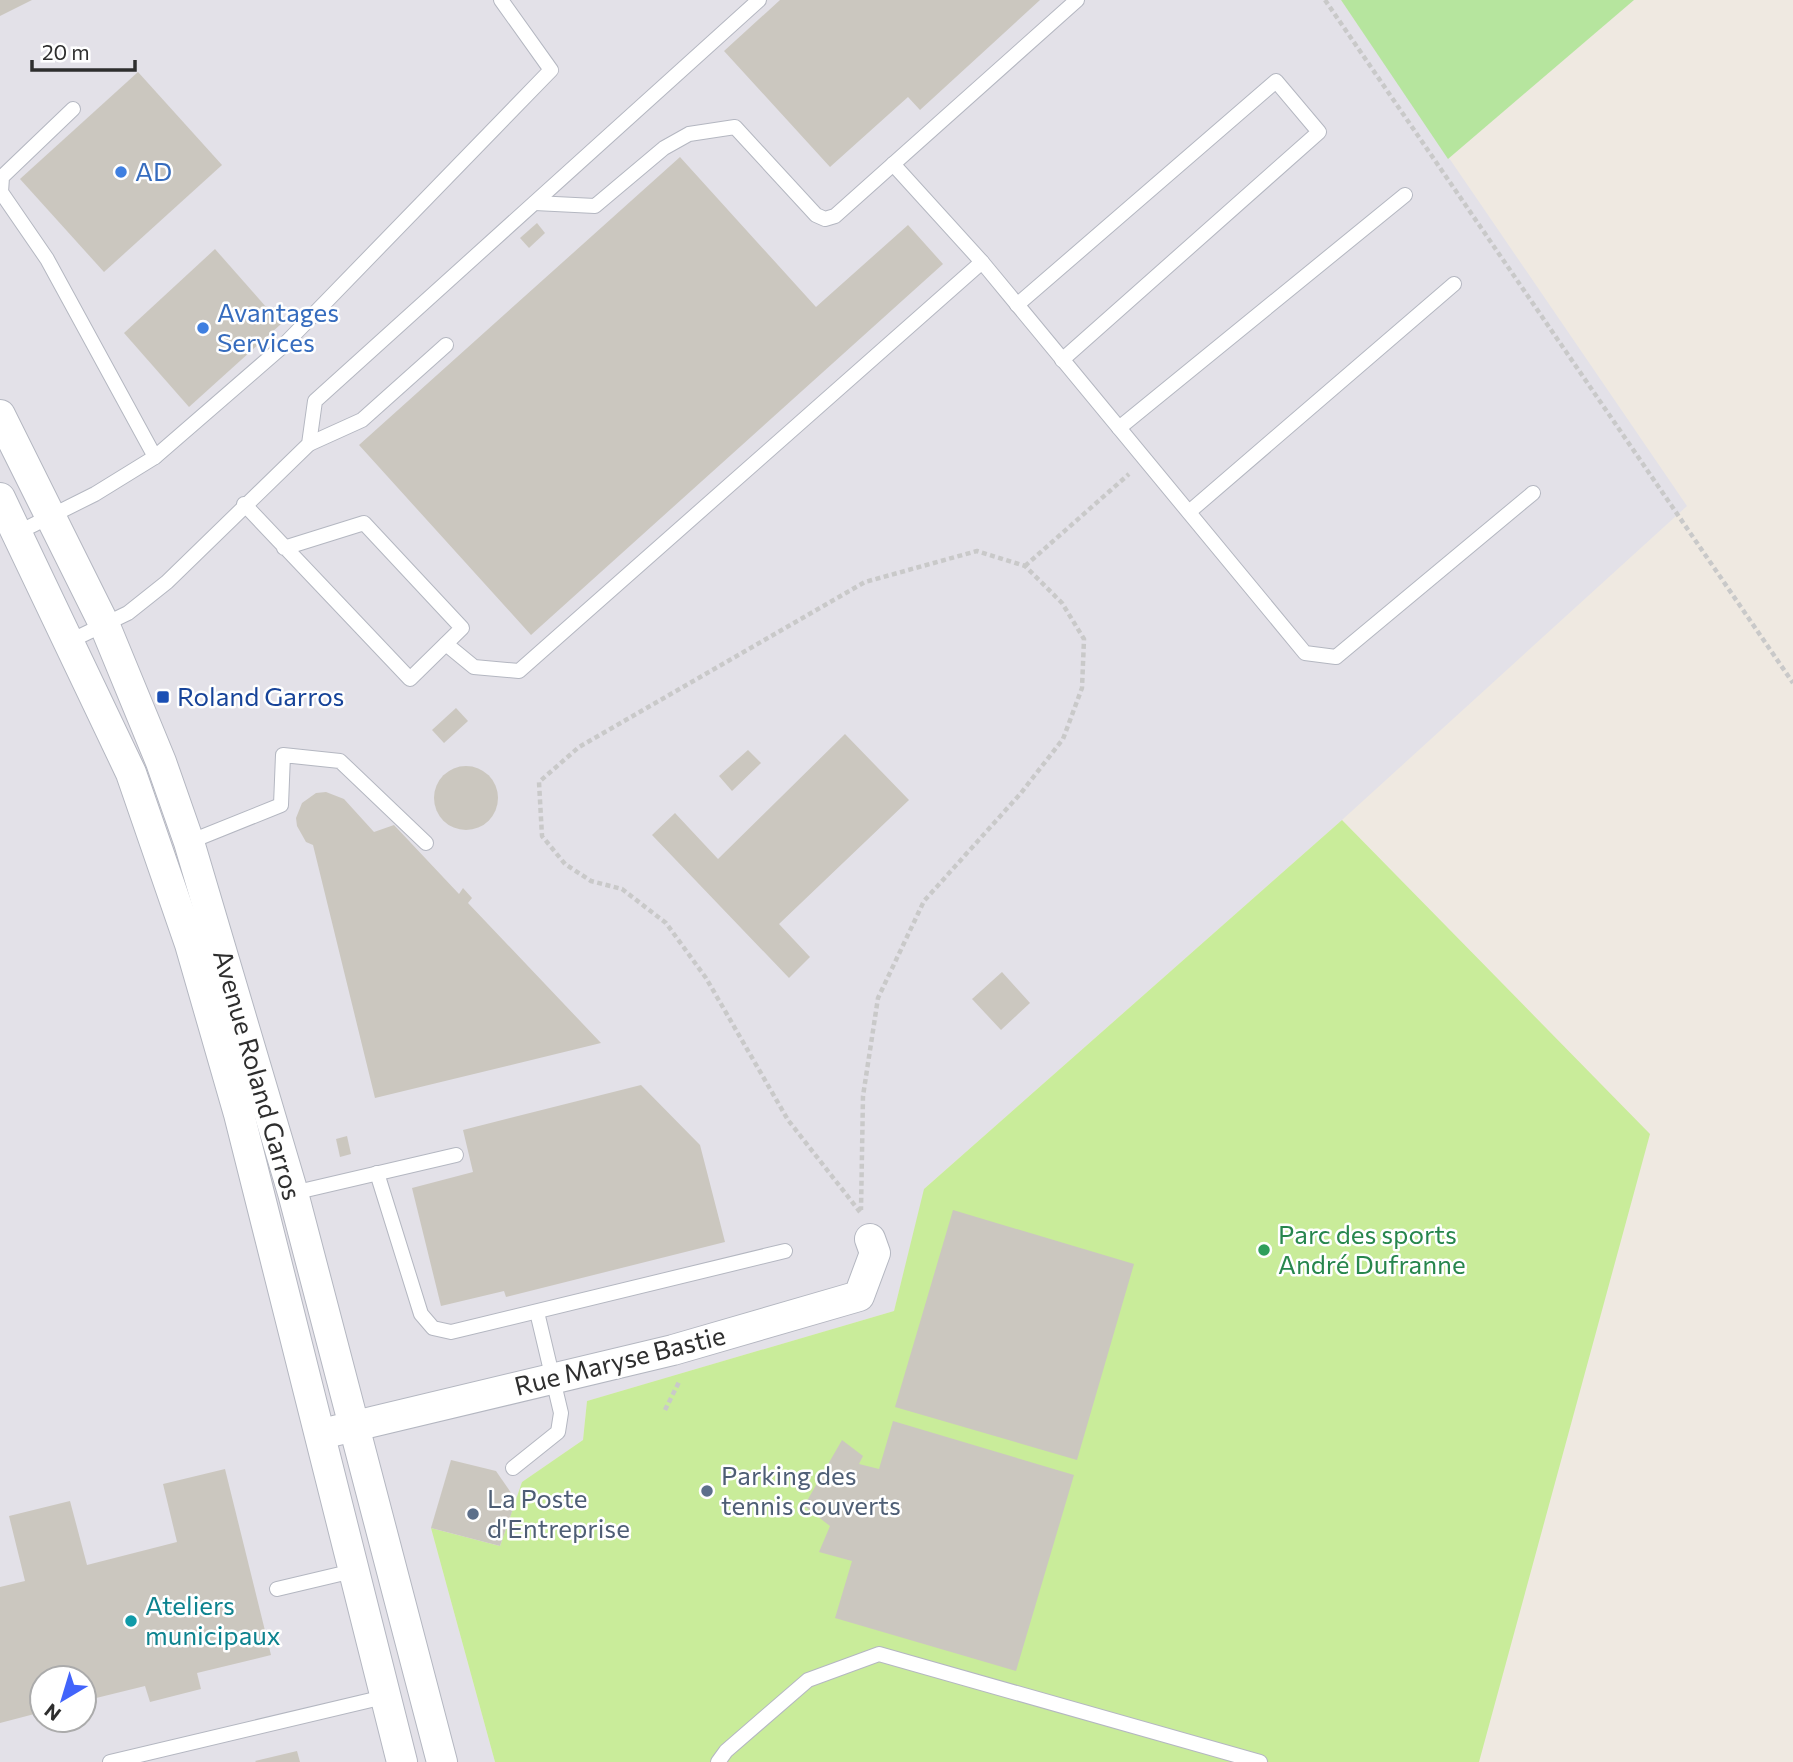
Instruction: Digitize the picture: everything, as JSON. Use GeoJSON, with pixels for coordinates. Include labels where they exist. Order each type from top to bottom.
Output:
{"type":"FeatureCollection","features":[{"type":"Feature","properties":{"kind":"street","name":"Avenue Roland Garros"},"geometry":{"type":"LineString","coordinates":[[0,415],[105,626],[161,762],[189,842],[293,1193],[442,1762]]}},
{"type":"Feature","properties":{"kind":"street","name":"Avenue Roland Garros"},"geometry":{"type":"LineString","coordinates":[[0,498],[131,773],[190,944],[239,1114],[402,1762]]}},
{"type":"Feature","properties":{"kind":"street","name":"Rue Maryse Bastie"},"geometry":{"type":"LineString","coordinates":[[320,1434],[673,1350],[859,1296],[875,1253],[870,1239]]}},
{"type":"Feature","properties":{"kind":"lane"},"geometry":{"type":"LineString","coordinates":[[17,533],[52,517],[155,457],[283,346],[551,70],[501,0]]}},
{"type":"Feature","properties":{"kind":"lane"},"geometry":{"type":"LineString","coordinates":[[309,444],[315,401],[759,0]]}},
{"type":"Feature","properties":{"kind":"lane"},"geometry":{"type":"LineString","coordinates":[[534,203],[595,206],[664,148],[689,134],[735,128],[816,215],[825,219],[835,216],[1077,0]]}},
{"type":"Feature","properties":{"kind":"lane"},"geometry":{"type":"LineString","coordinates":[[1017,305],[1276,81],[1319,132],[1062,360]]}},
{"type":"Feature","properties":{"kind":"lane"},"geometry":{"type":"LineString","coordinates":[[73,109],[2,177],[1,192],[47,259],[155,457]]}},
{"type":"Feature","properties":{"kind":"lane"},"geometry":{"type":"LineString","coordinates":[[893,164],[982,262],[1305,653],[1336,657],[1533,493]]}},
{"type":"Feature","properties":{"kind":"lane"},"geometry":{"type":"LineString","coordinates":[[1119,428],[1405,195]]}},
{"type":"Feature","properties":{"kind":"lane"},"geometry":{"type":"LineString","coordinates":[[446,644],[474,667],[519,671],[982,262]]}},
{"type":"Feature","properties":{"kind":"lane"},"geometry":{"type":"LineString","coordinates":[[1189,512],[1454,284]]}},
{"type":"Feature","properties":{"kind":"lane"},"geometry":{"type":"LineString","coordinates":[[68,642],[128,613],[167,582],[244,504],[309,444],[362,420],[446,345]]}},
{"type":"Feature","properties":{"kind":"lane"},"geometry":{"type":"LineString","coordinates":[[244,504],[284,548],[410,678],[462,628],[364,523],[284,548]]}},
{"type":"Feature","properties":{"kind":"lane"},"geometry":{"type":"LineString","coordinates":[[189,842],[281,805],[283,755],[340,761],[426,843]]}},
{"type":"Feature","properties":{"kind":"lane"},"geometry":{"type":"LineString","coordinates":[[293,1193],[456,1155]]}},
{"type":"Feature","properties":{"kind":"lane"},"geometry":{"type":"LineString","coordinates":[[377,1173],[421,1314],[433,1328],[451,1332],[785,1251]]}},
{"type":"Feature","properties":{"kind":"lane"},"geometry":{"type":"LineString","coordinates":[[513,1468],[558,1432],[561,1413],[537,1312]]}},
{"type":"Feature","properties":{"kind":"lane"},"geometry":{"type":"LineString","coordinates":[[277,1589],[354,1572]]}},
{"type":"Feature","properties":{"kind":"lane"},"geometry":{"type":"LineString","coordinates":[[718,1762],[726,1751],[808,1680],[879,1654],[1260,1762]]}},
{"type":"Feature","properties":{"kind":"lane"},"geometry":{"type":"LineString","coordinates":[[110,1762],[384,1697]]}},
{"type":"Feature","properties":{"kind":"path"},"geometry":{"type":"LineString","coordinates":[[1325,0],[1793,683]]}},
{"type":"Feature","properties":{"kind":"path"},"geometry":{"type":"LineString","coordinates":[[1025,566],[1079,521],[1145,459]]}},
{"type":"Feature","properties":{"kind":"path"},"geometry":{"type":"LineString","coordinates":[[976,551],[1025,566],[1062,603],[1084,639],[1082,688],[1063,739],[1021,793],[923,901],[878,998],[863,1096],[861,1213],[788,1119],[706,978],[666,923],[622,889],[591,881],[565,864],[542,836],[539,782],[579,747],[865,582],[976,551]]}},
{"type":"Feature","properties":{"kind":"shaded area"},"geometry":{"type":"Polygon","coordinates":[[[0,0],[1341,0],[1687,506],[1342,820],[925,1188],[894,1311],[587,1401],[583,1440],[522,1482],[500,1546],[431,1528],[495,1762],[0,1762],[0,0]]]}},
{"type":"Feature","properties":{"kind":"green space"},"geometry":{"type":"Polygon","coordinates":[[[1341,0],[1634,0],[1448,159],[1341,0]]]}},
{"type":"Feature","properties":{"kind":"green space","name":"Parc des sports André Dufranne"},"geometry":{"type":"Polygon","coordinates":[[[1342,820],[1650,1134],[1479,1762],[495,1762],[431,1528],[500,1546],[522,1482],[583,1440],[587,1401],[894,1311],[924,1189],[1342,820]]]}},
{"type":"Feature","properties":{"kind":"building"},"geometry":{"type":"Polygon","coordinates":[[[0,0],[32,0],[0,16],[0,0]]]}},
{"type":"Feature","properties":{"kind":"building"},"geometry":{"type":"Polygon","coordinates":[[[780,0],[1040,0],[920,110],[908,97],[830,167],[724,51],[780,0]]]}},
{"type":"Feature","properties":{"kind":"building","name":"AD"},"geometry":{"type":"Polygon","coordinates":[[[138,72],[222,165],[104,272],[20,179],[138,72]]]}},
{"type":"Feature","properties":{"kind":"building"},"geometry":{"type":"Polygon","coordinates":[[[680,157],[816,307],[908,225],[943,264],[531,635],[359,445],[680,157]]]}},
{"type":"Feature","properties":{"kind":"building"},"geometry":{"type":"Polygon","coordinates":[[[537,223],[545,233],[529,248],[520,238],[537,223]]]}},
{"type":"Feature","properties":{"kind":"building","name":"Avantages Services"},"geometry":{"type":"Polygon","coordinates":[[[215,249],[281,324],[189,407],[124,333],[215,249]]]}},
{"type":"Feature","properties":{"kind":"building"},"geometry":{"type":"Polygon","coordinates":[[[456,708],[468,721],[444,743],[432,730],[456,708]]]}},
{"type":"Feature","properties":{"kind":"building"},"geometry":{"type":"Polygon","coordinates":[[[845,734],[909,800],[779,924],[810,957],[789,978],[652,835],[675,813],[718,859],[845,734]]]}},
{"type":"Feature","properties":{"kind":"building"},"geometry":{"type":"Polygon","coordinates":[[[748,750],[761,763],[732,791],[719,776],[748,750]]]}},
{"type":"Feature","properties":{"kind":"building"},"geometry":{"type":"Polygon","coordinates":[[[460,766],[472,766],[489,775],[496,786],[496,810],[489,821],[472,830],[460,830],[448,825],[439,816],[434,804],[434,792],[439,780],[448,771],[460,766]]]}},
{"type":"Feature","properties":{"kind":"building"},"geometry":{"type":"Polygon","coordinates":[[[326,792],[344,799],[374,832],[394,825],[459,894],[463,888],[472,898],[468,903],[601,1043],[375,1098],[313,845],[306,842],[297,826],[296,818],[302,803],[316,793],[326,792]]]}},
{"type":"Feature","properties":{"kind":"building"},"geometry":{"type":"Polygon","coordinates":[[[1002,972],[1030,1003],[1001,1030],[972,999],[1002,972]]]}},
{"type":"Feature","properties":{"kind":"building"},"geometry":{"type":"Polygon","coordinates":[[[641,1085],[700,1145],[725,1242],[506,1297],[504,1291],[441,1306],[412,1188],[473,1172],[463,1130],[641,1085]]]}},
{"type":"Feature","properties":{"kind":"building"},"geometry":{"type":"Polygon","coordinates":[[[347,1136],[351,1154],[340,1157],[336,1139],[347,1136]]]}},
{"type":"Feature","properties":{"kind":"building"},"geometry":{"type":"Polygon","coordinates":[[[953,1210],[1134,1264],[1077,1460],[895,1407],[953,1210]]]}},
{"type":"Feature","properties":{"kind":"building"},"geometry":{"type":"Polygon","coordinates":[[[893,1421],[1074,1475],[1016,1671],[835,1618],[852,1561],[819,1552],[830,1526],[804,1506],[842,1440],[863,1456],[859,1464],[879,1469],[893,1421]]]}},
{"type":"Feature","properties":{"kind":"building","name":"La Poste d'Entreprise"},"geometry":{"type":"Polygon","coordinates":[[[451,1460],[496,1471],[516,1500],[500,1546],[431,1528],[451,1460]]]}},
{"type":"Feature","properties":{"kind":"building","name":"Ateliers municipaux"},"geometry":{"type":"Polygon","coordinates":[[[225,1469],[271,1655],[197,1673],[201,1689],[150,1702],[145,1686],[98,1698],[98,1664],[28,1664],[28,1716],[0,1723],[0,1587],[25,1581],[9,1516],[70,1501],[87,1565],[177,1542],[163,1484],[225,1469]]]}},
{"type":"Feature","properties":{"kind":"building"},"geometry":{"type":"Polygon","coordinates":[[[297,1751],[300,1762],[255,1761],[297,1751]]]}},
{"type":"Feature","properties":{"kind":"place","name":"AD"},"geometry":{"type":"Point","coordinates":[121,172]}},
{"type":"Feature","properties":{"kind":"place","name":"Avantages Services"},"geometry":{"type":"Point","coordinates":[203,328]}},
{"type":"Feature","properties":{"kind":"place","name":"Roland Garros"},"geometry":{"type":"Point","coordinates":[163,697]}},
{"type":"Feature","properties":{"kind":"place","name":"Parc des sports André Dufranne"},"geometry":{"type":"Point","coordinates":[1264,1250]}},
{"type":"Feature","properties":{"kind":"place","name":"Parking des tennis couverts"},"geometry":{"type":"Point","coordinates":[707,1491]}},
{"type":"Feature","properties":{"kind":"place","name":"La Poste d'Entreprise"},"geometry":{"type":"Point","coordinates":[473,1514]}},
{"type":"Feature","properties":{"kind":"place","name":"Ateliers municipaux"},"geometry":{"type":"Point","coordinates":[131,1621]}}]}
